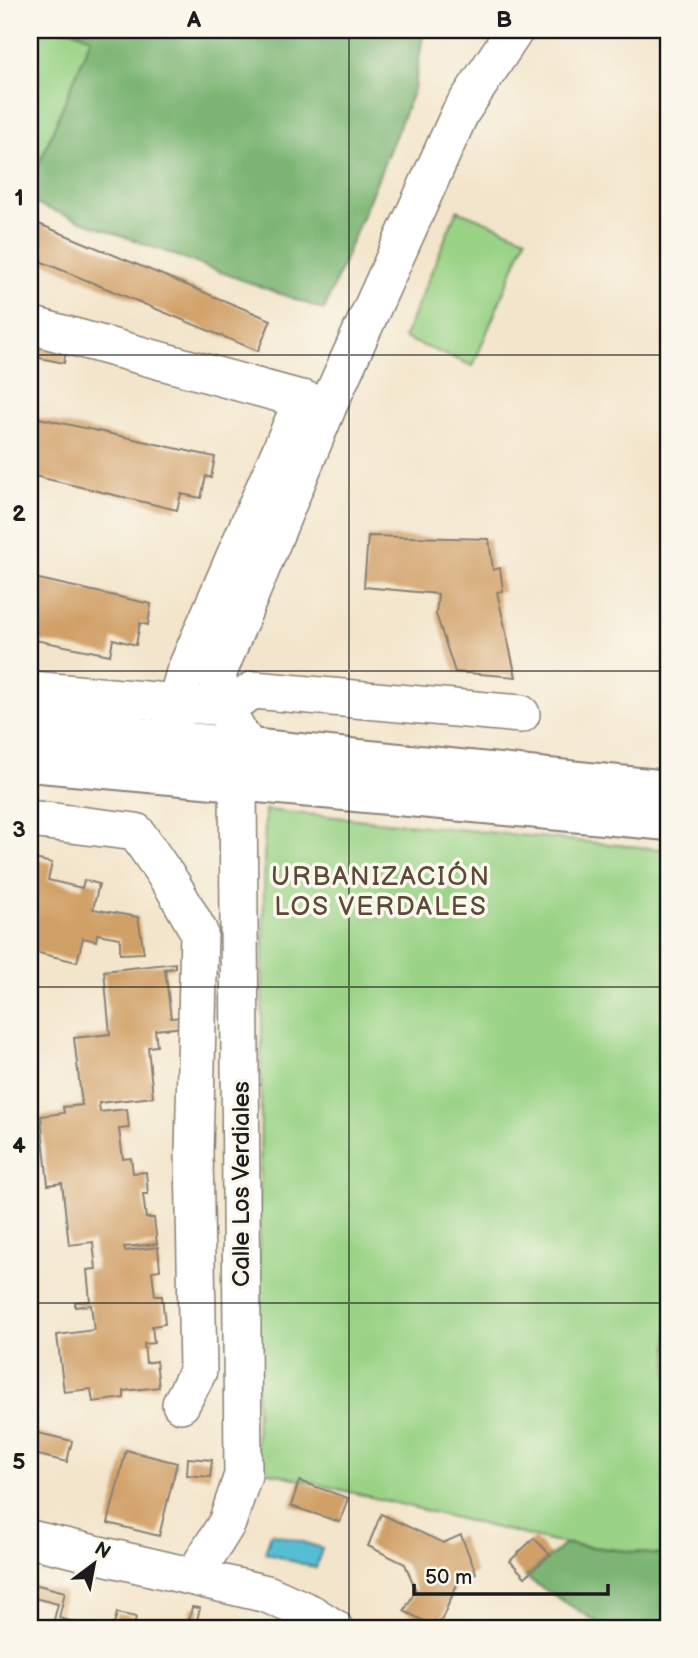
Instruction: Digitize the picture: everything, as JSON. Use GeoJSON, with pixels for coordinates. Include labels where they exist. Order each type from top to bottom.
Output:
{"type":"FeatureCollection","features":[{"type":"Feature","properties":{"kind":"main road"},"geometry":{"type":"LineString","coordinates":[[30,726],[173,722],[243,764],[668,821]]}},
{"type":"Feature","properties":{"kind":"main road"},"geometry":{"type":"LineString","coordinates":[[30,762],[243,764],[668,790]]}},
{"type":"Feature","properties":{"kind":"street"},"geometry":{"type":"LineString","coordinates":[[173,722],[185,672],[308,401],[460,113],[515,30]]}},
{"type":"Feature","properties":{"kind":"street"},"geometry":{"type":"LineString","coordinates":[[30,325],[308,401]]}},
{"type":"Feature","properties":{"kind":"street"},"geometry":{"type":"LineString","coordinates":[[243,764],[217,676],[308,401]]}},
{"type":"Feature","properties":{"kind":"street"},"geometry":{"type":"LineString","coordinates":[[30,690],[173,722],[224,707],[254,690],[521,713]]}},
{"type":"Feature","properties":{"kind":"street","name":"Calle Los Verdiales"},"geometry":{"type":"LineString","coordinates":[[194,1576],[227,1524],[243,1475],[243,764]]}},
{"type":"Feature","properties":{"kind":"street"},"geometry":{"type":"LineString","coordinates":[[30,818],[136,832],[200,932],[194,1154],[198,1371],[181,1404]]}},
{"type":"Feature","properties":{"kind":"street"},"geometry":{"type":"LineString","coordinates":[[30,1539],[267,1594],[312,1614],[334,1628]]}},
{"type":"Feature","properties":{"kind":"green space"},"geometry":{"type":"Polygon","coordinates":[[[30,30],[72,30],[92,38],[30,186],[30,30]]]}},
{"type":"Feature","properties":{"kind":"green space"},"geometry":{"type":"Polygon","coordinates":[[[72,30],[424,30],[414,90],[324,310],[30,202],[30,186],[91,38],[72,30]]]}},
{"type":"Feature","properties":{"kind":"green space"},"geometry":{"type":"Polygon","coordinates":[[[457,210],[526,238],[473,366],[404,338],[457,210]]]}},
{"type":"Feature","properties":{"kind":"green space"},"geometry":{"type":"Polygon","coordinates":[[[265,810],[668,850],[668,1556],[554,1542],[256,1469],[265,810]]]}},
{"type":"Feature","properties":{"kind":"green space"},"geometry":{"type":"Polygon","coordinates":[[[565,1544],[668,1556],[668,1628],[606,1628],[525,1577],[565,1544]]]}},
{"type":"Feature","properties":{"kind":"water"},"geometry":{"type":"Polygon","coordinates":[[[271,1533],[322,1548],[316,1568],[265,1553],[271,1533]]]}},
{"type":"Feature","properties":{"kind":"building"},"geometry":{"type":"Polygon","coordinates":[[[39,224],[271,320],[258,351],[30,257],[30,248],[39,224]]]}},
{"type":"Feature","properties":{"kind":"building"},"geometry":{"type":"Polygon","coordinates":[[[30,341],[66,349],[64,363],[30,356],[30,341]]]}},
{"type":"Feature","properties":{"kind":"building"},"geometry":{"type":"Polygon","coordinates":[[[30,416],[215,457],[211,478],[206,476],[201,498],[181,494],[177,510],[30,475],[30,416]]]}},
{"type":"Feature","properties":{"kind":"building"},"geometry":{"type":"Polygon","coordinates":[[[368,536],[489,539],[493,570],[500,568],[503,591],[497,592],[516,677],[455,672],[436,614],[438,594],[364,587],[368,536]]]}},
{"type":"Feature","properties":{"kind":"building"},"geometry":{"type":"Polygon","coordinates":[[[30,577],[151,604],[148,625],[140,623],[136,645],[113,639],[110,655],[30,639],[30,577]]]}},
{"type":"Feature","properties":{"kind":"building"},"geometry":{"type":"Polygon","coordinates":[[[30,858],[52,863],[48,880],[82,888],[84,880],[99,884],[93,909],[138,917],[144,953],[120,954],[120,938],[97,934],[96,941],[83,938],[77,962],[30,951],[30,858]]]}},
{"type":"Feature","properties":{"kind":"building"},"geometry":{"type":"Polygon","coordinates":[[[175,963],[175,968],[165,969],[171,1018],[183,1017],[184,1027],[155,1030],[157,1046],[148,1047],[153,1097],[99,1103],[100,1112],[127,1109],[129,1128],[119,1129],[123,1159],[131,1158],[133,1173],[146,1172],[148,1194],[143,1194],[146,1218],[154,1218],[157,1244],[124,1247],[125,1251],[158,1247],[160,1270],[152,1271],[155,1296],[162,1296],[165,1324],[152,1326],[154,1343],[144,1344],[146,1363],[156,1361],[159,1387],[124,1391],[124,1398],[93,1402],[91,1389],[64,1392],[57,1335],[94,1330],[91,1305],[75,1307],[75,1302],[90,1301],[87,1270],[96,1269],[93,1242],[69,1245],[62,1183],[48,1185],[41,1116],[64,1113],[63,1107],[82,1105],[74,1038],[110,1034],[104,971],[175,963]]]}},
{"type":"Feature","properties":{"kind":"building"},"geometry":{"type":"Polygon","coordinates":[[[30,1431],[72,1441],[67,1462],[30,1453],[30,1431]]]}},
{"type":"Feature","properties":{"kind":"building"},"geometry":{"type":"Polygon","coordinates":[[[126,1450],[177,1463],[159,1536],[108,1523],[126,1450]]]}},
{"type":"Feature","properties":{"kind":"building"},"geometry":{"type":"Polygon","coordinates":[[[188,1458],[212,1460],[210,1477],[187,1475],[188,1458]]]}},
{"type":"Feature","properties":{"kind":"building"},"geometry":{"type":"Polygon","coordinates":[[[299,1481],[348,1498],[340,1522],[291,1506],[299,1481]]]}},
{"type":"Feature","properties":{"kind":"building"},"geometry":{"type":"Polygon","coordinates":[[[381,1514],[443,1543],[461,1535],[476,1573],[459,1580],[438,1628],[404,1611],[416,1590],[405,1564],[368,1546],[381,1514]]]}},
{"type":"Feature","properties":{"kind":"building"},"geometry":{"type":"Polygon","coordinates":[[[534,1538],[550,1555],[525,1577],[510,1561],[534,1538]]]}},
{"type":"Feature","properties":{"kind":"building"},"geometry":{"type":"Polygon","coordinates":[[[30,1583],[65,1592],[59,1618],[96,1628],[52,1628],[58,1604],[30,1597],[30,1583]]]}},
{"type":"Feature","properties":{"kind":"building"},"geometry":{"type":"Polygon","coordinates":[[[192,1607],[200,1608],[195,1628],[187,1628],[192,1607]]]}},
{"type":"Feature","properties":{"kind":"building"},"geometry":{"type":"Polygon","coordinates":[[[117,1613],[136,1617],[134,1628],[113,1628],[117,1613]]]}},
{"type":"Feature","properties":{"kind":"district","name":"URBANIZACIÓN LOS VERDALES"},"geometry":{"type":"Point","coordinates":[381,891]}}]}
